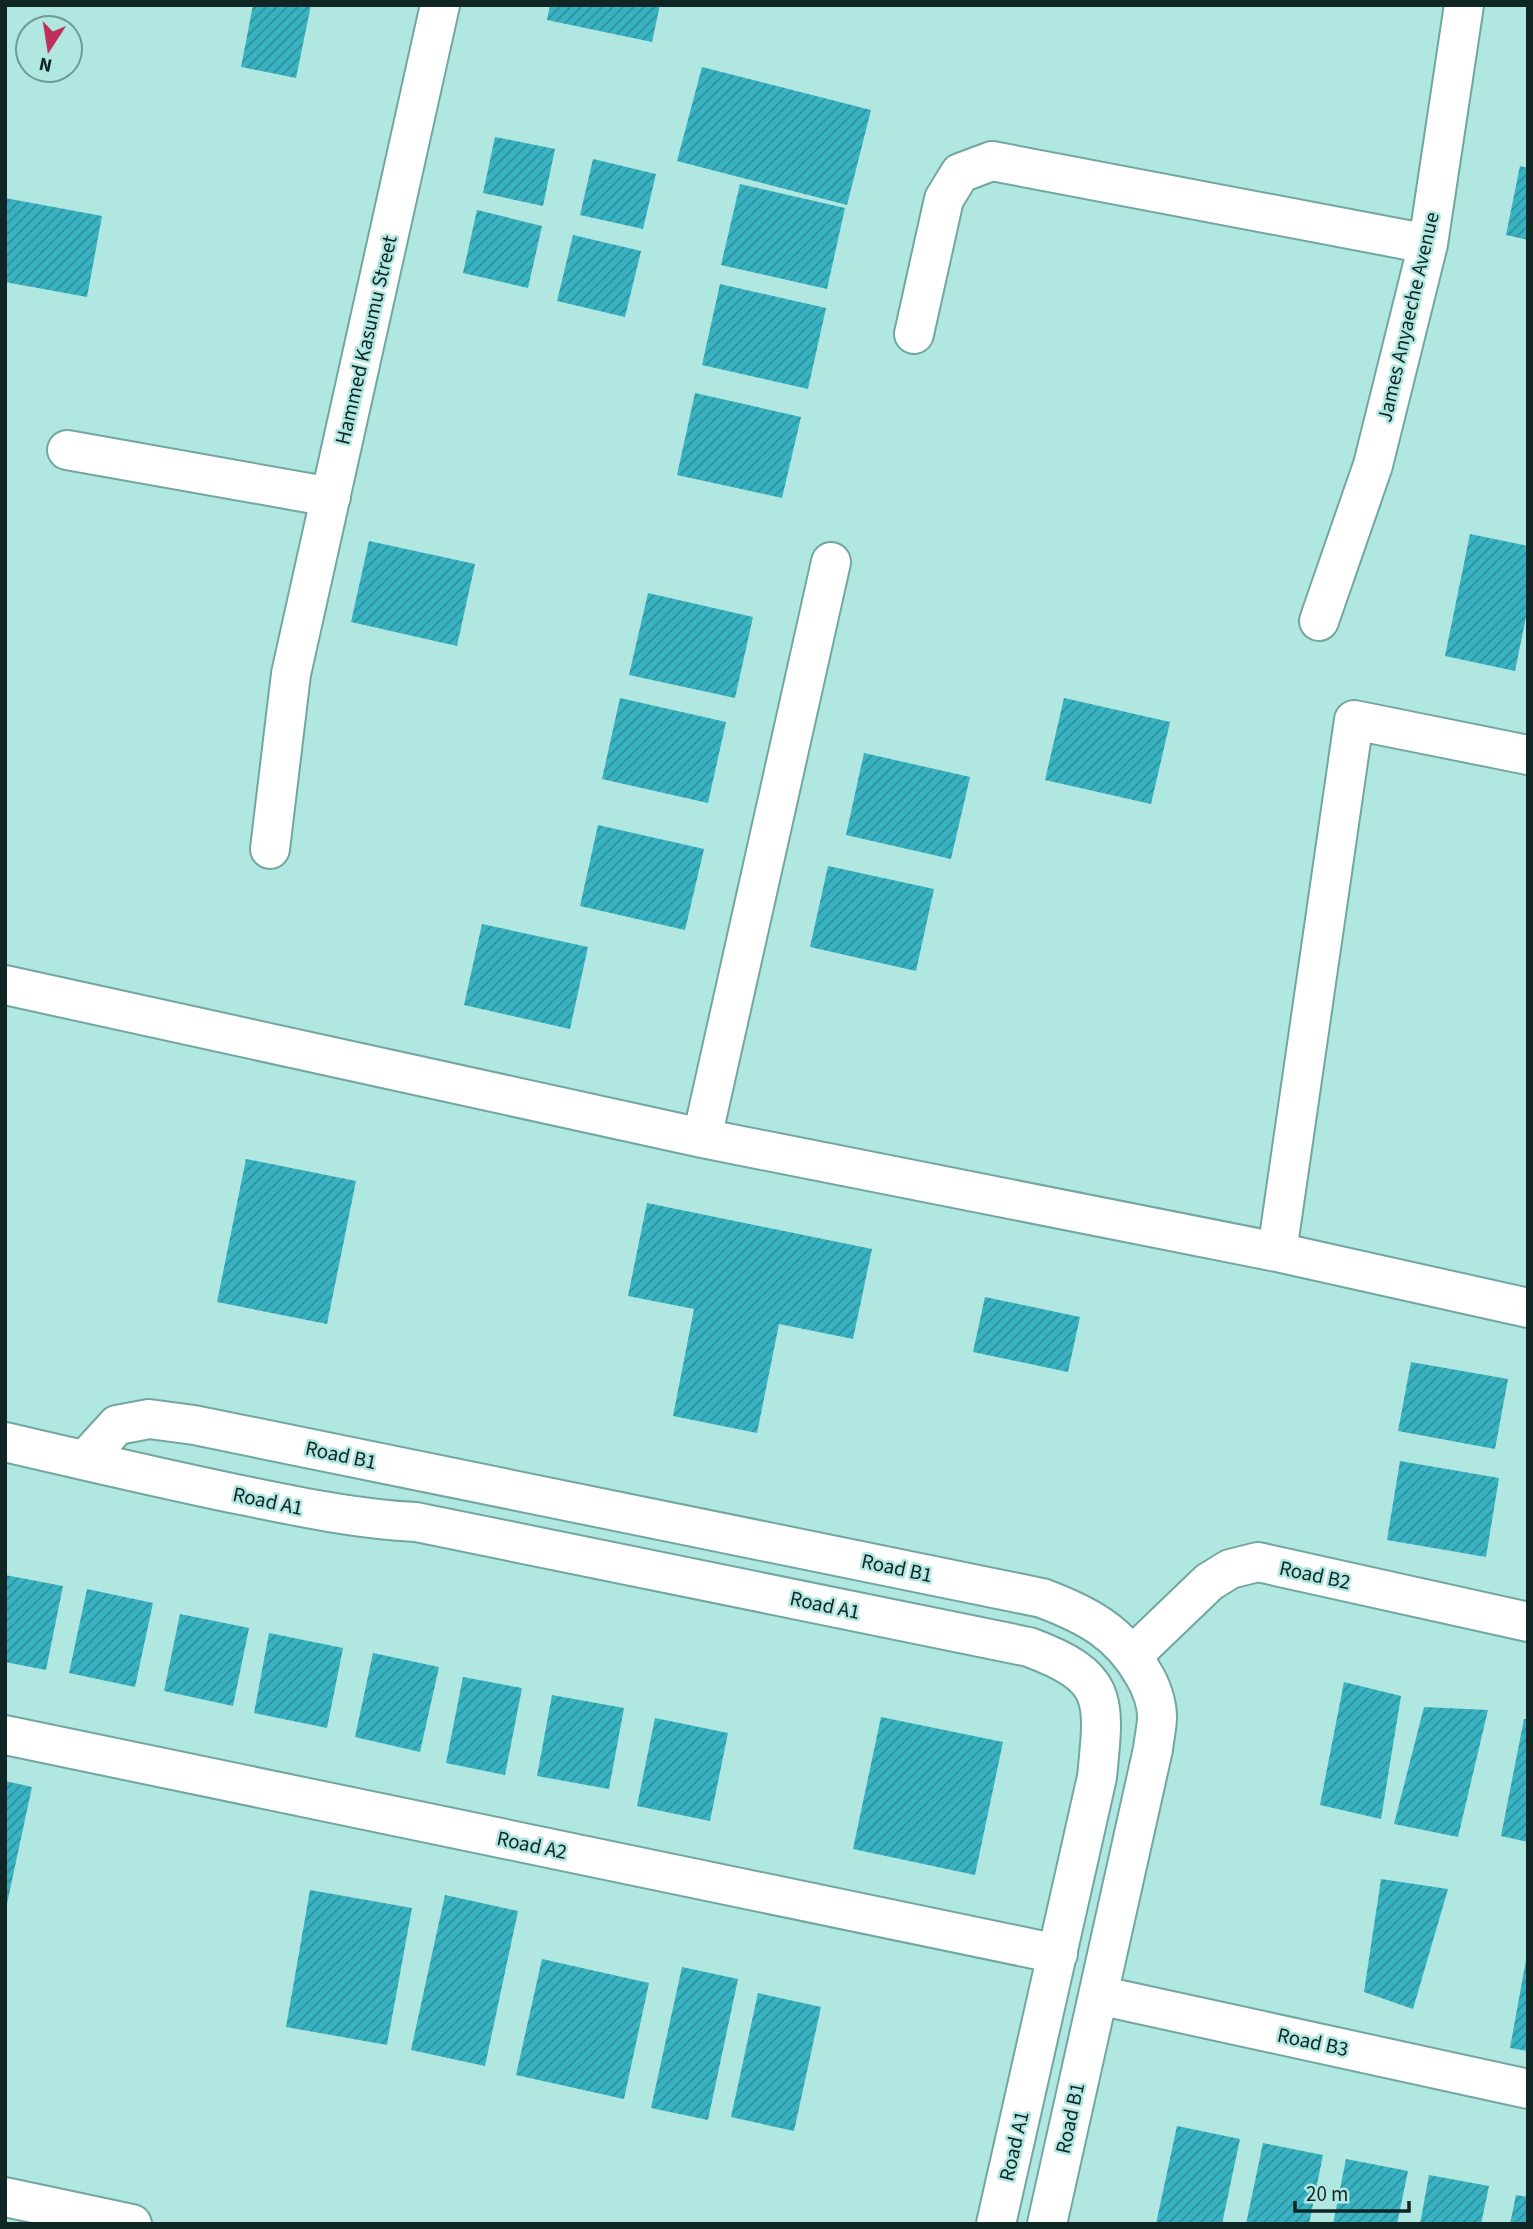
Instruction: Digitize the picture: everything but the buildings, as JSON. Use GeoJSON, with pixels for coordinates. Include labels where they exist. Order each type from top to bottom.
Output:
{"type":"FeatureCollection","features":[{"type":"Feature","properties":{"kind":"street","name":"Hammed Kasumu Street"},"geometry":{"type":"LineString","coordinates":[[270,849],[291,674],[440,5]]}},
{"type":"Feature","properties":{"kind":"street","name":"James Anyaeche Avenue"},"geometry":{"type":"LineString","coordinates":[[1319,621],[1373,465],[1428,244],[1464,5]]}},
{"type":"Feature","properties":{"kind":"street"},"geometry":{"type":"LineString","coordinates":[[914,334],[944,199],[960,173],[992,161],[1428,244]]}},
{"type":"Feature","properties":{"kind":"street"},"geometry":{"type":"LineString","coordinates":[[67,450],[331,497]]}},
{"type":"Feature","properties":{"kind":"street"},"geometry":{"type":"LineString","coordinates":[[702,1138],[831,562]]}},
{"type":"Feature","properties":{"kind":"street"},"geometry":{"type":"LineString","coordinates":[[1278,1252],[1354,720],[1528,755]]}},
{"type":"Feature","properties":{"kind":"street"},"geometry":{"type":"LineString","coordinates":[[5,985],[702,1138],[1278,1252],[1528,1308]]}},
{"type":"Feature","properties":{"kind":"street","name":"Road B1"},"geometry":{"type":"LineString","coordinates":[[85,1460],[117,1425],[149,1419],[194,1424],[1042,1598],[1075,1611],[1109,1631],[1133,1655],[1150,1685],[1157,1716],[1153,1749],[1047,2224]]}},
{"type":"Feature","properties":{"kind":"street","name":"Road A1"},"geometry":{"type":"LineString","coordinates":[[5,1442],[328,1513],[374,1520],[416,1522],[1029,1647],[1061,1659],[1091,1682],[1102,1708],[1097,1777],[996,2224]]}},
{"type":"Feature","properties":{"kind":"street","name":"Road B2"},"geometry":{"type":"LineString","coordinates":[[1133,1655],[1209,1582],[1230,1569],[1258,1562],[1528,1622]]}},
{"type":"Feature","properties":{"kind":"street","name":"Road A2"},"geometry":{"type":"LineString","coordinates":[[5,1735],[1058,1954]]}},
{"type":"Feature","properties":{"kind":"street","name":"Road B3"},"geometry":{"type":"LineString","coordinates":[[1098,1995],[1528,2089]]}},
{"type":"Feature","properties":{"kind":"street"},"geometry":{"type":"LineString","coordinates":[[5,2197],[132,2224]]}}]}
